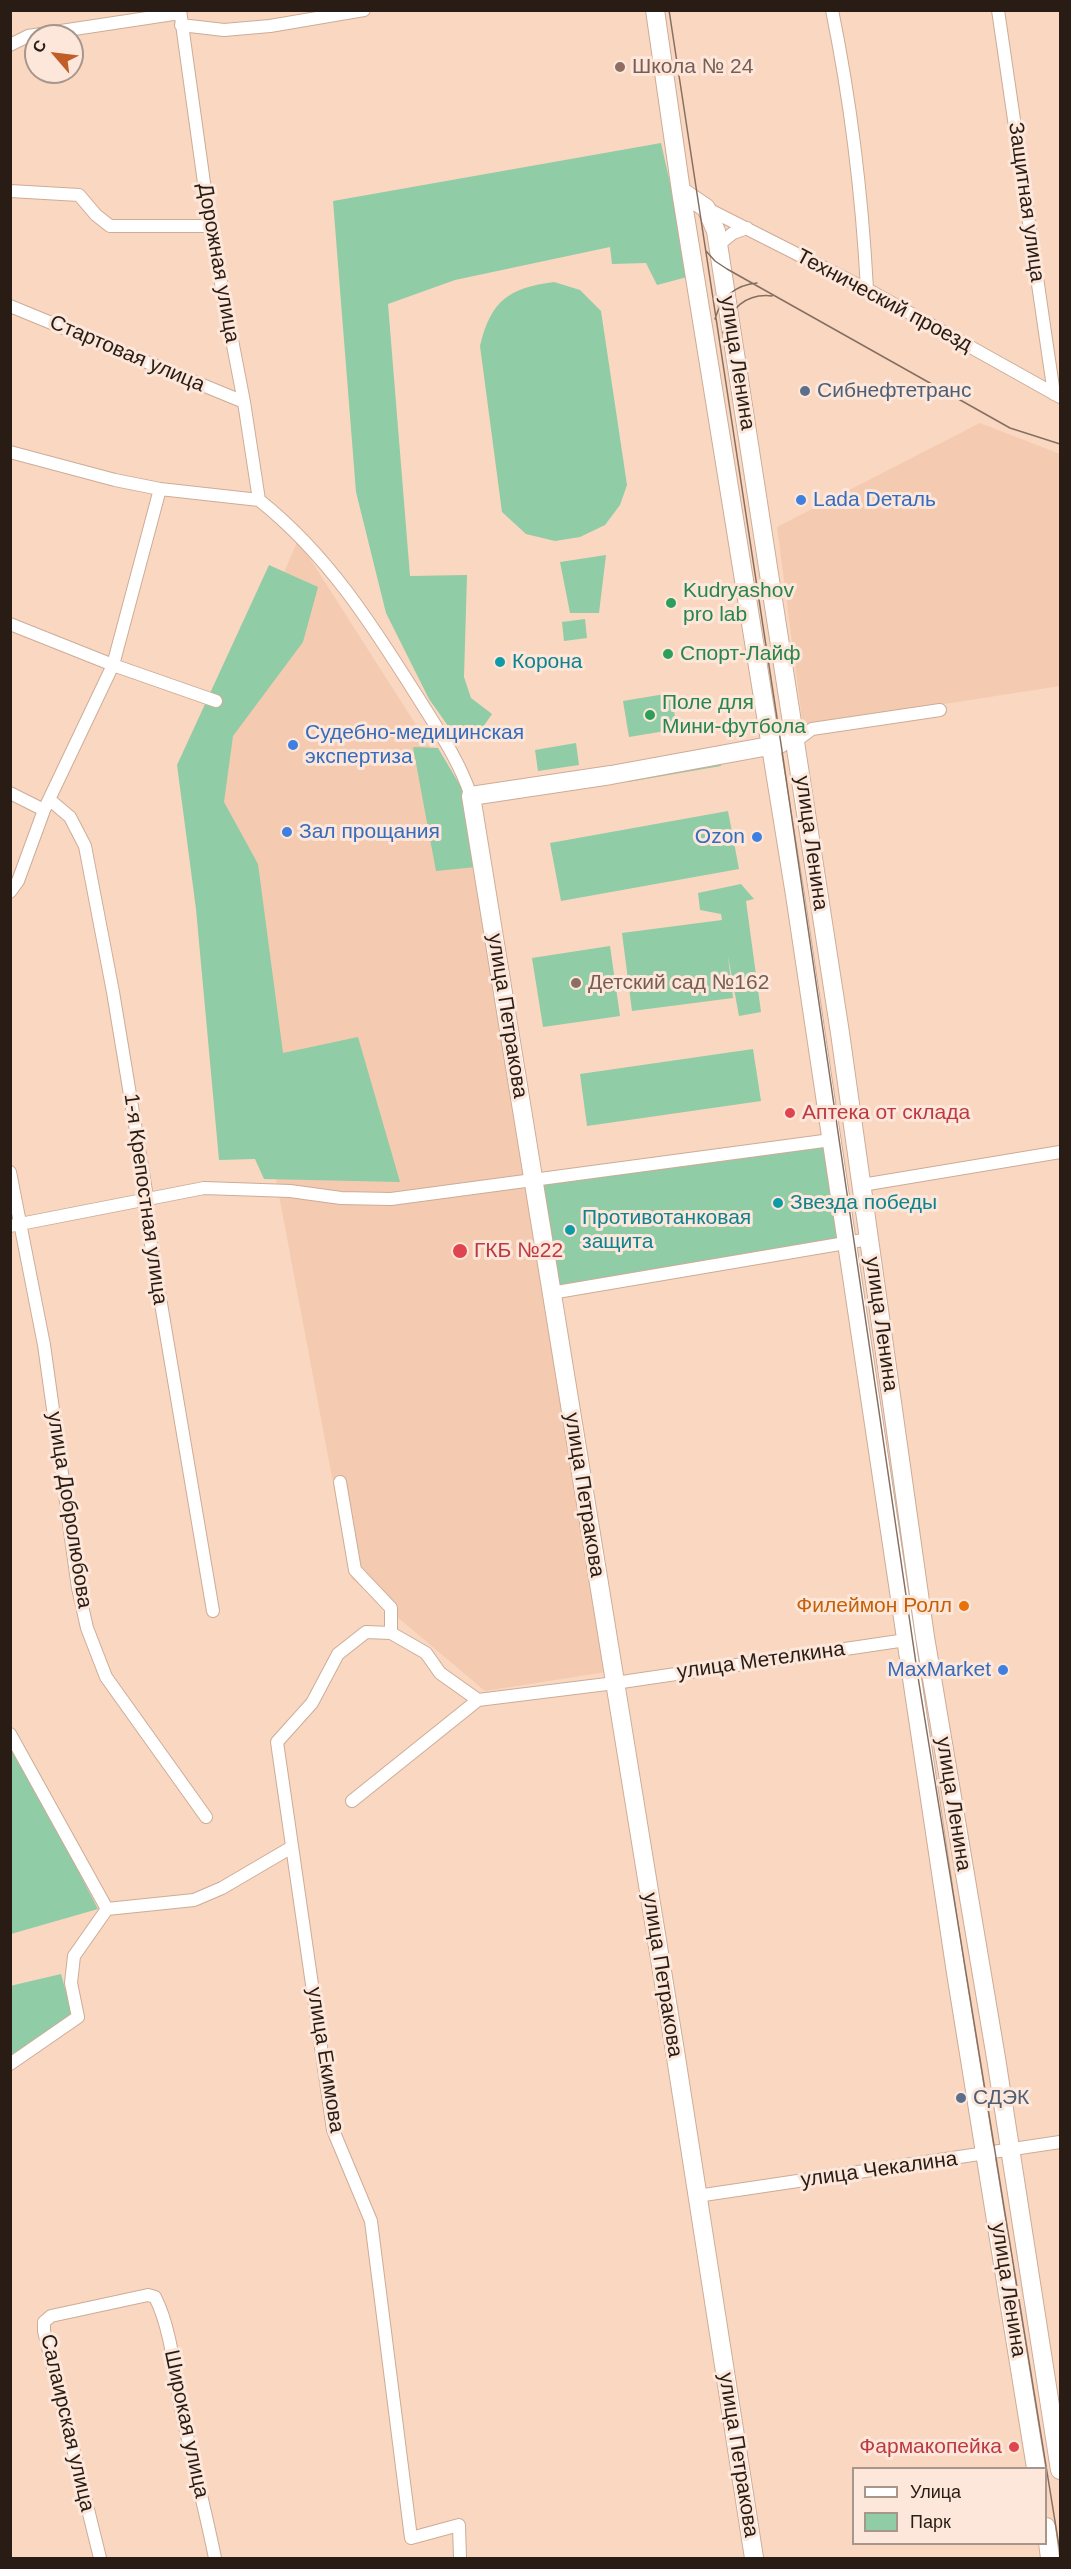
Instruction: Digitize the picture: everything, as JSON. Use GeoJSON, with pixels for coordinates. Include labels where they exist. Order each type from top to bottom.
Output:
{"type":"FeatureCollection","features":[{"type":"Feature","properties":{"kind":"main road","name":"улица Ленина"},"geometry":{"type":"LineString","coordinates":[[655,10],[681,191],[770,747],[906,1640],[1036,2467]]}},
{"type":"Feature","properties":{"kind":"main road"},"geometry":{"type":"LineString","coordinates":[[681,191],[705,208]]}},
{"type":"Feature","properties":{"kind":"main road","name":"улица Ленина"},"geometry":{"type":"LineString","coordinates":[[705,208],[716,231],[796,741],[862,1185],[925,1637],[1011,2150],[1060,2470]]}},
{"type":"Feature","properties":{"kind":"main road"},"geometry":{"type":"LineString","coordinates":[[471,796],[611,775],[796,741]]}},
{"type":"Feature","properties":{"kind":"main road","name":"улица Петракова"},"geometry":{"type":"LineString","coordinates":[[471,796],[754,2559]]}},
{"type":"Feature","properties":{"kind":"main road"},"geometry":{"type":"LineString","coordinates":[[1047,2536],[1050,2559]]}},
{"type":"Feature","properties":{"kind":"street"},"geometry":{"type":"LineString","coordinates":[[832,10],[846,82],[861,196],[867,290]]}},
{"type":"Feature","properties":{"kind":"street","name":"Защитная улица"},"geometry":{"type":"LineString","coordinates":[[998,10],[1057,396]]}},
{"type":"Feature","properties":{"kind":"street"},"geometry":{"type":"LineString","coordinates":[[10,45],[28,36],[180,16],[224,30],[270,26],[358,11]]}},
{"type":"Feature","properties":{"kind":"street","name":"Дорожная улица"},"geometry":{"type":"LineString","coordinates":[[180,16],[210,226],[244,402],[259,500]]}},
{"type":"Feature","properties":{"kind":"street"},"geometry":{"type":"LineString","coordinates":[[10,191],[79,195],[96,215],[110,226],[210,226]]}},
{"type":"Feature","properties":{"kind":"street","name":"Технический проезд"},"geometry":{"type":"LineString","coordinates":[[705,208],[867,290],[1057,396]]}},
{"type":"Feature","properties":{"kind":"street"},"geometry":{"type":"LineString","coordinates":[[718,245],[733,233],[747,228]]}},
{"type":"Feature","properties":{"kind":"street","name":"Стартовая улица"},"geometry":{"type":"LineString","coordinates":[[10,306],[244,402]]}},
{"type":"Feature","properties":{"kind":"street"},"geometry":{"type":"LineString","coordinates":[[10,452],[160,489],[259,500]]}},
{"type":"Feature","properties":{"kind":"street"},"geometry":{"type":"LineString","coordinates":[[10,892],[18,881],[47,805],[113,665],[160,489]]}},
{"type":"Feature","properties":{"kind":"street","name":"улица Петракова"},"geometry":{"type":"LineString","coordinates":[[259,500],[284,520],[339,578],[385,645],[463,771],[471,796]]}},
{"type":"Feature","properties":{"kind":"street"},"geometry":{"type":"LineString","coordinates":[[10,624],[113,665],[216,701]]}},
{"type":"Feature","properties":{"kind":"street"},"geometry":{"type":"LineString","coordinates":[[796,741],[812,729],[940,710]]}},
{"type":"Feature","properties":{"kind":"street","name":"1-я Крепостная улица"},"geometry":{"type":"LineString","coordinates":[[10,793],[47,805],[70,816],[85,846],[113,992],[147,1197],[145,1209],[213,1611]]}},
{"type":"Feature","properties":{"kind":"street"},"geometry":{"type":"LineString","coordinates":[[16,1225],[147,1197],[204,1188],[290,1191],[340,1198],[391,1200],[831,1140]]}},
{"type":"Feature","properties":{"kind":"street"},"geometry":{"type":"LineString","coordinates":[[862,1185],[1060,1152]]}},
{"type":"Feature","properties":{"kind":"street","name":"улица Добролюбова"},"geometry":{"type":"LineString","coordinates":[[10,1172],[16,1225],[44,1345],[78,1588],[87,1628],[106,1677],[206,1817]]}},
{"type":"Feature","properties":{"kind":"street"},"geometry":{"type":"LineString","coordinates":[[552,1293],[869,1239]]}},
{"type":"Feature","properties":{"kind":"street"},"geometry":{"type":"LineString","coordinates":[[340,1482],[355,1570],[391,1608],[391,1633],[426,1653],[440,1673],[478,1700],[352,1801]]}},
{"type":"Feature","properties":{"kind":"street","name":"улица Екимова"},"geometry":{"type":"LineString","coordinates":[[391,1633],[366,1632],[338,1654],[312,1703],[277,1742],[333,2130],[371,2221],[411,2538],[459,2524],[460,2559]]}},
{"type":"Feature","properties":{"kind":"street","name":"улица Метелкина"},"geometry":{"type":"LineString","coordinates":[[478,1700],[615,1683],[906,1640]]}},
{"type":"Feature","properties":{"kind":"street"},"geometry":{"type":"LineString","coordinates":[[10,1734],[107,1909]]}},
{"type":"Feature","properties":{"kind":"street"},"geometry":{"type":"LineString","coordinates":[[10,2064],[78,2017],[71,1983],[74,1956],[107,1909],[194,1900],[222,1888],[292,1847]]}},
{"type":"Feature","properties":{"kind":"street","name":"улица Чекалина"},"geometry":{"type":"LineString","coordinates":[[697,2196],[1060,2142]]}},
{"type":"Feature","properties":{"kind":"street","name":"Салаирская улица"},"geometry":{"type":"LineString","coordinates":[[100,2559],[44,2331],[44,2322],[51,2316],[148,2295]]}},
{"type":"Feature","properties":{"kind":"street","name":"Широкая улица"},"geometry":{"type":"LineString","coordinates":[[148,2295],[155,2297],[166,2332],[215,2559]]}},
{"type":"Feature","properties":{"kind":"shaded area"},"geometry":{"type":"Polygon","coordinates":[[[980,423],[1060,454],[1060,686],[803,726],[777,527],[980,423]]]}},
{"type":"Feature","properties":{"kind":"shaded area"},"geometry":{"type":"Polygon","coordinates":[[[298,540],[464,800],[606,1672],[485,1691],[351,1578],[272,1158],[194,780],[298,540]]]}},
{"type":"Feature","properties":{"kind":"green space"},"geometry":{"type":"Polygon","coordinates":[[[661,143],[691,276],[657,285],[646,263],[612,264],[610,247],[455,280],[388,304],[410,576],[467,575],[464,677],[471,698],[492,714],[481,730],[451,730],[429,699],[386,613],[356,492],[333,201],[661,143]]]}},
{"type":"Feature","properties":{"kind":"green space"},"geometry":{"type":"Polygon","coordinates":[[[554,282],[580,290],[601,311],[627,485],[620,505],[605,525],[580,537],[555,541],[526,534],[502,512],[480,346],[490,317],[504,299],[525,288],[554,282]]]}},
{"type":"Feature","properties":{"kind":"green space"},"geometry":{"type":"Polygon","coordinates":[[[606,555],[599,613],[570,613],[560,562],[606,555]]]}},
{"type":"Feature","properties":{"kind":"green space"},"geometry":{"type":"Polygon","coordinates":[[[269,565],[318,587],[303,642],[233,736],[224,802],[258,864],[283,1053],[358,1037],[400,1182],[264,1179],[255,1159],[219,1160],[196,909],[177,765],[269,565]]]}},
{"type":"Feature","properties":{"kind":"green space"},"geometry":{"type":"Polygon","coordinates":[[[585,619],[587,638],[564,641],[562,622],[585,619]]]}},
{"type":"Feature","properties":{"kind":"green space","name":"Поле для Мини-футбола"},"geometry":{"type":"Polygon","coordinates":[[[671,693],[677,729],[629,737],[623,701],[671,693]]]}},
{"type":"Feature","properties":{"kind":"green space"},"geometry":{"type":"Polygon","coordinates":[[[576,743],[579,765],[538,771],[535,750],[576,743]]]}},
{"type":"Feature","properties":{"kind":"green space"},"geometry":{"type":"Polygon","coordinates":[[[413,747],[438,748],[467,797],[476,867],[436,871],[413,747]]]}},
{"type":"Feature","properties":{"kind":"green space"},"geometry":{"type":"Polygon","coordinates":[[[720,757],[721,766],[628,782],[627,773],[720,757]]]}},
{"type":"Feature","properties":{"kind":"green space"},"geometry":{"type":"Polygon","coordinates":[[[728,811],[739,869],[561,901],[550,843],[728,811]]]}},
{"type":"Feature","properties":{"kind":"green space"},"geometry":{"type":"Polygon","coordinates":[[[741,884],[754,899],[746,901],[761,1012],[739,1016],[728,956],[733,998],[632,1011],[622,933],[722,920],[721,914],[700,910],[698,893],[741,884]]]}},
{"type":"Feature","properties":{"kind":"green space"},"geometry":{"type":"Polygon","coordinates":[[[610,946],[620,1016],[543,1027],[532,958],[610,946]]]}},
{"type":"Feature","properties":{"kind":"green space"},"geometry":{"type":"Polygon","coordinates":[[[753,1049],[761,1101],[587,1126],[580,1074],[753,1049]]]}},
{"type":"Feature","properties":{"kind":"green space"},"geometry":{"type":"Polygon","coordinates":[[[824,1144],[838,1244],[559,1289],[542,1182],[824,1144]]]}},
{"type":"Feature","properties":{"kind":"green space"},"geometry":{"type":"Polygon","coordinates":[[[10,1739],[98,1909],[11,1934],[10,1934],[10,1739]]]}},
{"type":"Feature","properties":{"kind":"green space"},"geometry":{"type":"Polygon","coordinates":[[[61,1974],[72,2013],[11,2057],[10,1986],[61,1974]]]}},
{"type":"Feature","properties":{"kind":"tram line"},"geometry":{"type":"LineString","coordinates":[[669,10],[781,744],[918,1677],[1046,2467]]}},
{"type":"Feature","properties":{"kind":"tram line"},"geometry":{"type":"LineString","coordinates":[[706,251],[727,269],[1010,428],[1060,444]]}},
{"type":"Feature","properties":{"kind":"tram line"},"geometry":{"type":"LineString","coordinates":[[715,319],[721,305],[730,294],[749,284],[757,283]]}},
{"type":"Feature","properties":{"kind":"tram line"},"geometry":{"type":"LineString","coordinates":[[723,333],[729,317],[740,304],[754,297],[772,296]]}},
{"type":"Feature","properties":{"kind":"tram line"},"geometry":{"type":"LineString","coordinates":[[1047,2472],[1060,2552]]}},
{"type":"Feature","properties":{"kind":"place","name":"Школа № 24"},"geometry":{"type":"Point","coordinates":[620,67]}},
{"type":"Feature","properties":{"kind":"place","name":"Сибнефтетранс"},"geometry":{"type":"Point","coordinates":[805,391]}},
{"type":"Feature","properties":{"kind":"place","name":"Lada Dеталь"},"geometry":{"type":"Point","coordinates":[801,500]}},
{"type":"Feature","properties":{"kind":"place","name":"Kudryashov pro lab"},"geometry":{"type":"Point","coordinates":[671,603]}},
{"type":"Feature","properties":{"kind":"place","name":"Спорт-Лайф"},"geometry":{"type":"Point","coordinates":[668,654]}},
{"type":"Feature","properties":{"kind":"place","name":"Корона"},"geometry":{"type":"Point","coordinates":[500,662]}},
{"type":"Feature","properties":{"kind":"place","name":"Поле для Мини-футбола"},"geometry":{"type":"Point","coordinates":[650,715]}},
{"type":"Feature","properties":{"kind":"place","name":"Судебно-медицинская экспертиза"},"geometry":{"type":"Point","coordinates":[293,745]}},
{"type":"Feature","properties":{"kind":"place","name":"Зал прощания"},"geometry":{"type":"Point","coordinates":[287,832]}},
{"type":"Feature","properties":{"kind":"place","name":"Ozon"},"geometry":{"type":"Point","coordinates":[757,837]}},
{"type":"Feature","properties":{"kind":"place","name":"Детский сад №162"},"geometry":{"type":"Point","coordinates":[576,983]}},
{"type":"Feature","properties":{"kind":"place","name":"Аптека от склада"},"geometry":{"type":"Point","coordinates":[790,1113]}},
{"type":"Feature","properties":{"kind":"place","name":"Звезда победы"},"geometry":{"type":"Point","coordinates":[778,1203]}},
{"type":"Feature","properties":{"kind":"place","name":"Противотанковая защита"},"geometry":{"type":"Point","coordinates":[570,1230]}},
{"type":"Feature","properties":{"kind":"place","name":"ГКБ №22"},"geometry":{"type":"Point","coordinates":[460,1251]}},
{"type":"Feature","properties":{"kind":"place","name":"Филеймон Ролл"},"geometry":{"type":"Point","coordinates":[964,1606]}},
{"type":"Feature","properties":{"kind":"place","name":"MaxMarket"},"geometry":{"type":"Point","coordinates":[1003,1670]}},
{"type":"Feature","properties":{"kind":"place","name":"СДЭК"},"geometry":{"type":"Point","coordinates":[961,2098]}},
{"type":"Feature","properties":{"kind":"place","name":"Фармакопейка"},"geometry":{"type":"Point","coordinates":[1014,2447]}}]}
